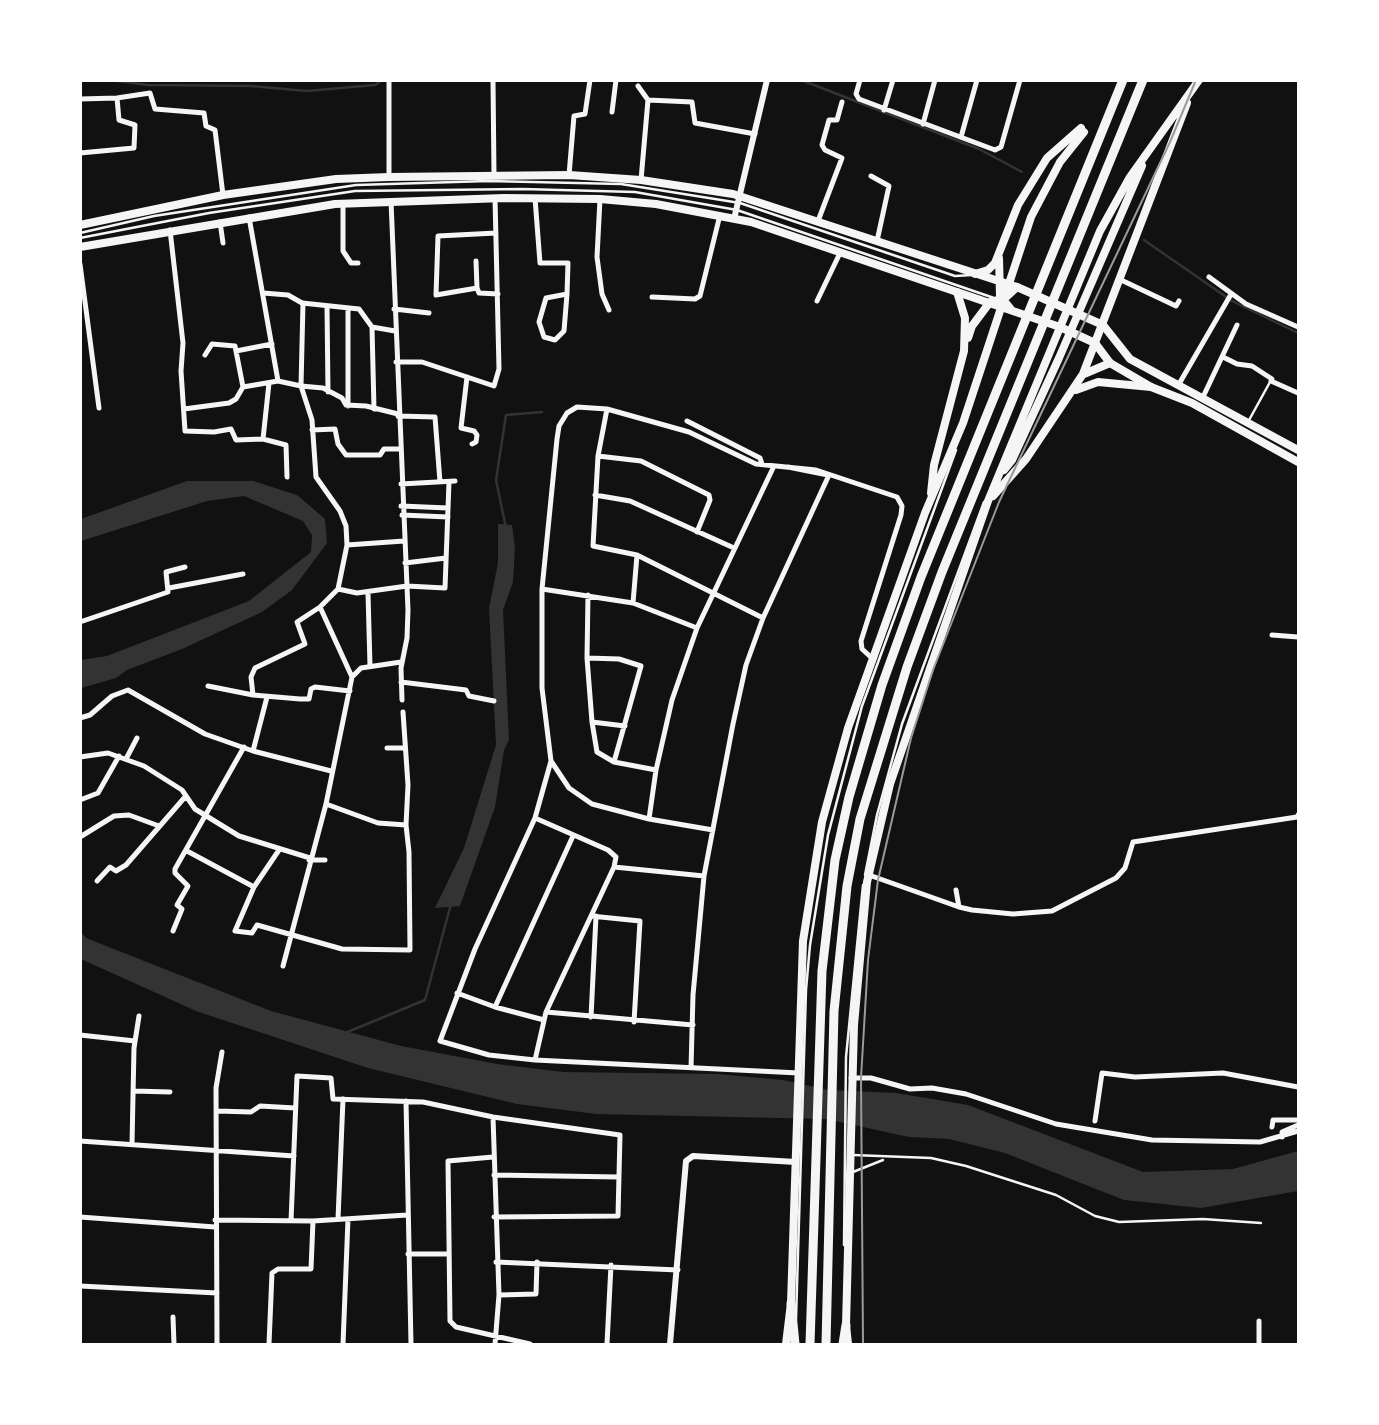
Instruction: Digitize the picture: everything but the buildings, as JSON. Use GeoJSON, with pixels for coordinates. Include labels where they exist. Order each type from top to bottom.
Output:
{"type":"FeatureCollection","features":[{"type":"Feature","properties":{"kind":"highway"},"geometry":{"type":"LineString","coordinates":[[810,1345],[816,1082],[822,971],[835,860],[849,797],[881,685],[926,565],[1124,80]]}},
{"type":"Feature","properties":{"kind":"highway"},"geometry":{"type":"LineString","coordinates":[[826,1345],[831,1082],[839,949],[860,819],[912,655],[1017,388],[1143,80]]}},
{"type":"Feature","properties":{"kind":"highway"},"geometry":{"type":"LineString","coordinates":[[791,1303],[794,1345]]}},
{"type":"Feature","properties":{"kind":"highway"},"geometry":{"type":"LineString","coordinates":[[845,1342],[846,1325]]}},
{"type":"Feature","properties":{"kind":"main road"},"geometry":{"type":"LineString","coordinates":[[988,501],[1026,459],[1075,390],[1083,374],[1197,80]]}},
{"type":"Feature","properties":{"kind":"main road"},"geometry":{"type":"LineString","coordinates":[[846,1325],[849,1080],[861,934],[869,875],[890,784],[912,714],[988,501],[1077,284],[1112,207],[1150,148],[1189,97]]}},
{"type":"Feature","properties":{"kind":"main road"},"geometry":{"type":"LineString","coordinates":[[786,1345],[791,1303],[796,1162],[801,1124],[803,941],[813,868],[848,728],[930,499],[963,423],[1017,253],[1031,216],[1050,180],[1082,130],[1047,158],[1018,205],[999,255],[988,270],[975,274]]}},
{"type":"Feature","properties":{"kind":"main road"},"geometry":{"type":"LineString","coordinates":[[998,478],[1012,460],[1059,358],[1150,148]]}},
{"type":"Feature","properties":{"kind":"main road"},"geometry":{"type":"LineString","coordinates":[[80,225],[223,195],[336,179],[569,175],[640,180],[738,207],[818,221],[1017,287],[1103,325],[1130,359],[1298,450]]}},
{"type":"Feature","properties":{"kind":"main road"},"geometry":{"type":"LineString","coordinates":[[80,247],[343,203],[495,198],[600,199],[656,204],[720,215],[738,207],[840,253],[1010,309],[1095,343],[1110,363],[1151,387],[1192,403],[1298,462]]}},
{"type":"Feature","properties":{"kind":"main road"},"geometry":{"type":"LineString","coordinates":[[999,255],[1001,299],[1010,309]]}},
{"type":"Feature","properties":{"kind":"main road"},"geometry":{"type":"LineString","coordinates":[[930,499],[934,465],[972,326],[990,302],[1001,299],[1017,287]]}},
{"type":"Feature","properties":{"kind":"main road"},"geometry":{"type":"LineString","coordinates":[[957,292],[965,318],[964,351]]}},
{"type":"Feature","properties":{"kind":"main road"},"geometry":{"type":"LineString","coordinates":[[1083,374],[1110,363]]}},
{"type":"Feature","properties":{"kind":"main road"},"geometry":{"type":"LineString","coordinates":[[1075,390],[1098,382],[1151,387]]}},
{"type":"Feature","properties":{"kind":"street"},"geometry":{"type":"LineString","coordinates":[[388,177],[389,80]]}},
{"type":"Feature","properties":{"kind":"street"},"geometry":{"type":"LineString","coordinates":[[492,80],[494,175]]}},
{"type":"Feature","properties":{"kind":"street"},"geometry":{"type":"LineString","coordinates":[[569,175],[573,116],[584,114],[590,80]]}},
{"type":"Feature","properties":{"kind":"street"},"geometry":{"type":"LineString","coordinates":[[612,112],[616,80]]}},
{"type":"Feature","properties":{"kind":"street"},"geometry":{"type":"LineString","coordinates":[[738,207],[767,80]]}},
{"type":"Feature","properties":{"kind":"street"},"geometry":{"type":"LineString","coordinates":[[860,80],[857,96],[884,110],[999,150],[1020,80]]}},
{"type":"Feature","properties":{"kind":"street"},"geometry":{"type":"LineString","coordinates":[[884,110],[893,80]]}},
{"type":"Feature","properties":{"kind":"street"},"geometry":{"type":"LineString","coordinates":[[923,124],[934,80]]}},
{"type":"Feature","properties":{"kind":"street"},"geometry":{"type":"LineString","coordinates":[[961,137],[977,80]]}},
{"type":"Feature","properties":{"kind":"street"},"geometry":{"type":"LineString","coordinates":[[638,86],[648,100],[640,180]]}},
{"type":"Feature","properties":{"kind":"street"},"geometry":{"type":"LineString","coordinates":[[80,99],[117,98],[150,93],[155,108],[204,113],[205,126],[215,130],[223,195]]}},
{"type":"Feature","properties":{"kind":"street"},"geometry":{"type":"LineString","coordinates":[[80,153],[134,148],[135,125],[119,120],[117,98]]}},
{"type":"Feature","properties":{"kind":"street"},"geometry":{"type":"LineString","coordinates":[[648,100],[692,102],[695,123],[755,134]]}},
{"type":"Feature","properties":{"kind":"street"},"geometry":{"type":"LineString","coordinates":[[818,221],[842,158],[825,150],[822,145],[828,120],[837,120],[842,102]]}},
{"type":"Feature","properties":{"kind":"street"},"geometry":{"type":"LineString","coordinates":[[870,177],[889,186],[877,241]]}},
{"type":"Feature","properties":{"kind":"street"},"geometry":{"type":"LineString","coordinates":[[396,362],[422,362],[492,386],[496,381],[498,294],[495,198]]}},
{"type":"Feature","properties":{"kind":"street"},"geometry":{"type":"LineString","coordinates":[[536,198],[540,263],[568,263],[567,293],[564,331],[555,340],[544,337],[539,322],[546,298],[567,293]]}},
{"type":"Feature","properties":{"kind":"street"},"geometry":{"type":"LineString","coordinates":[[600,199],[597,257],[602,294],[609,310]]}},
{"type":"Feature","properties":{"kind":"street"},"geometry":{"type":"LineString","coordinates":[[391,201],[401,506],[407,586],[407,636],[401,662],[402,700]]}},
{"type":"Feature","properties":{"kind":"street"},"geometry":{"type":"LineString","coordinates":[[343,203],[343,251],[351,263],[358,263]]}},
{"type":"Feature","properties":{"kind":"street"},"geometry":{"type":"LineString","coordinates":[[652,297],[695,299],[700,296],[720,215]]}},
{"type":"Feature","properties":{"kind":"street"},"geometry":{"type":"LineString","coordinates":[[249,217],[278,381]]}},
{"type":"Feature","properties":{"kind":"street"},"geometry":{"type":"LineString","coordinates":[[220,222],[223,243]]}},
{"type":"Feature","properties":{"kind":"street"},"geometry":{"type":"LineString","coordinates":[[170,230],[183,349],[187,432],[231,429],[236,440],[263,439],[286,445],[287,477]]}},
{"type":"Feature","properties":{"kind":"street"},"geometry":{"type":"LineString","coordinates":[[477,288],[436,295],[438,236],[496,233]]}},
{"type":"Feature","properties":{"kind":"street"},"geometry":{"type":"LineString","coordinates":[[817,301],[840,253]]}},
{"type":"Feature","properties":{"kind":"street"},"geometry":{"type":"LineString","coordinates":[[476,261],[479,293],[498,294]]}},
{"type":"Feature","properties":{"kind":"street"},"geometry":{"type":"LineString","coordinates":[[80,264],[99,408]]}},
{"type":"Feature","properties":{"kind":"street"},"geometry":{"type":"LineString","coordinates":[[1209,277],[1246,304],[1298,327]]}},
{"type":"Feature","properties":{"kind":"street"},"geometry":{"type":"LineString","coordinates":[[1119,279],[1176,306],[1179,301]]}},
{"type":"Feature","properties":{"kind":"street"},"geometry":{"type":"LineString","coordinates":[[263,293],[288,295],[303,303],[361,310],[372,327],[374,409]]}},
{"type":"Feature","properties":{"kind":"street"},"geometry":{"type":"LineString","coordinates":[[1179,384],[1229,297]]}},
{"type":"Feature","properties":{"kind":"street"},"geometry":{"type":"LineString","coordinates":[[253,695],[254,669],[305,644],[297,622],[320,607],[338,589],[348,545],[346,526],[340,511],[317,480],[312,430],[301,386],[303,303]]}},
{"type":"Feature","properties":{"kind":"street"},"geometry":{"type":"LineString","coordinates":[[327,306],[328,392]]}},
{"type":"Feature","properties":{"kind":"street"},"geometry":{"type":"LineString","coordinates":[[348,308],[348,406]]}},
{"type":"Feature","properties":{"kind":"street"},"geometry":{"type":"LineString","coordinates":[[394,309],[429,313]]}},
{"type":"Feature","properties":{"kind":"street"},"geometry":{"type":"LineString","coordinates":[[1203,397],[1237,325]]}},
{"type":"Feature","properties":{"kind":"street"},"geometry":{"type":"LineString","coordinates":[[372,327],[395,331]]}},
{"type":"Feature","properties":{"kind":"street"},"geometry":{"type":"LineString","coordinates":[[184,409],[229,403],[243,387],[233,345],[212,344],[205,355]]}},
{"type":"Feature","properties":{"kind":"street"},"geometry":{"type":"LineString","coordinates":[[236,351],[272,344]]}},
{"type":"Feature","properties":{"kind":"street"},"geometry":{"type":"LineString","coordinates":[[1223,356],[1237,365],[1252,366],[1272,379],[1271,381],[1298,393]]}},
{"type":"Feature","properties":{"kind":"street"},"geometry":{"type":"LineString","coordinates":[[467,377],[461,428],[474,431],[477,435],[476,442],[471,444]]}},
{"type":"Feature","properties":{"kind":"street"},"geometry":{"type":"LineString","coordinates":[[243,387],[278,381],[328,392],[342,397],[348,406],[398,415],[435,416],[440,482]]}},
{"type":"Feature","properties":{"kind":"street"},"geometry":{"type":"LineString","coordinates":[[263,439],[269,383]]}},
{"type":"Feature","properties":{"kind":"street"},"geometry":{"type":"LineString","coordinates":[[801,1079],[691,1068],[489,1055],[441,1042],[439,1037],[535,818],[551,761],[542,688],[541,589],[559,426],[570,410],[590,407],[607,409],[689,432],[762,464],[828,475],[897,497],[902,506],[862,641],[862,649],[873,659]]}},
{"type":"Feature","properties":{"kind":"street"},"geometry":{"type":"LineString","coordinates":[[607,409],[598,456],[593,546],[638,555],[763,618]]}},
{"type":"Feature","properties":{"kind":"street"},"geometry":{"type":"LineString","coordinates":[[689,432],[689,422],[760,458],[762,464]]}},
{"type":"Feature","properties":{"kind":"street"},"geometry":{"type":"LineString","coordinates":[[312,430],[335,429],[338,444],[346,454],[381,455],[384,449],[399,449]]}},
{"type":"Feature","properties":{"kind":"street"},"geometry":{"type":"LineString","coordinates":[[598,456],[641,461],[709,495],[710,500],[697,532]]}},
{"type":"Feature","properties":{"kind":"street"},"geometry":{"type":"LineString","coordinates":[[649,819],[656,770],[672,700],[696,628],[774,466]]}},
{"type":"Feature","properties":{"kind":"street"},"geometry":{"type":"LineString","coordinates":[[691,1068],[704,876],[744,677],[763,618],[828,475]]}},
{"type":"Feature","properties":{"kind":"street"},"geometry":{"type":"LineString","coordinates":[[338,589],[368,593],[407,586],[445,589],[448,508],[452,481],[401,484]]}},
{"type":"Feature","properties":{"kind":"street"},"geometry":{"type":"LineString","coordinates":[[595,495],[630,501],[734,548]]}},
{"type":"Feature","properties":{"kind":"street"},"geometry":{"type":"LineString","coordinates":[[401,506],[448,508]]}},
{"type":"Feature","properties":{"kind":"street"},"geometry":{"type":"LineString","coordinates":[[402,515],[448,517]]}},
{"type":"Feature","properties":{"kind":"street"},"geometry":{"type":"LineString","coordinates":[[348,545],[404,541]]}},
{"type":"Feature","properties":{"kind":"street"},"geometry":{"type":"LineString","coordinates":[[633,603],[638,555]]}},
{"type":"Feature","properties":{"kind":"street"},"geometry":{"type":"LineString","coordinates":[[405,563],[446,558]]}},
{"type":"Feature","properties":{"kind":"street"},"geometry":{"type":"LineString","coordinates":[[169,588],[166,572],[185,568]]}},
{"type":"Feature","properties":{"kind":"street"},"geometry":{"type":"LineString","coordinates":[[80,622],[158,596],[169,588],[243,575]]}},
{"type":"Feature","properties":{"kind":"street"},"geometry":{"type":"LineString","coordinates":[[541,589],[633,603],[696,628]]}},
{"type":"Feature","properties":{"kind":"street"},"geometry":{"type":"LineString","coordinates":[[368,593],[370,666]]}},
{"type":"Feature","properties":{"kind":"street"},"geometry":{"type":"LineString","coordinates":[[588,595],[587,658],[597,752],[614,762],[656,770]]}},
{"type":"Feature","properties":{"kind":"street"},"geometry":{"type":"LineString","coordinates":[[283,966],[289,933],[326,804],[352,677],[320,607]]}},
{"type":"Feature","properties":{"kind":"street"},"geometry":{"type":"LineString","coordinates":[[1272,635],[1298,637]]}},
{"type":"Feature","properties":{"kind":"street"},"geometry":{"type":"LineString","coordinates":[[587,658],[619,659],[641,666],[614,762]]}},
{"type":"Feature","properties":{"kind":"street"},"geometry":{"type":"LineString","coordinates":[[352,677],[359,669],[401,662]]}},
{"type":"Feature","properties":{"kind":"street"},"geometry":{"type":"LineString","coordinates":[[401,682],[466,690],[470,696],[494,701]]}},
{"type":"Feature","properties":{"kind":"street"},"geometry":{"type":"LineString","coordinates":[[208,686],[253,695],[308,699],[315,687],[350,691]]}},
{"type":"Feature","properties":{"kind":"street"},"geometry":{"type":"LineString","coordinates":[[80,718],[90,715],[118,693],[128,690],[205,734],[253,751],[331,771]]}},
{"type":"Feature","properties":{"kind":"street"},"geometry":{"type":"LineString","coordinates":[[253,751],[267,696]]}},
{"type":"Feature","properties":{"kind":"street"},"geometry":{"type":"LineString","coordinates":[[279,850],[271,866],[254,887],[235,931],[252,933],[257,925],[342,949],[408,951],[408,785],[403,712]]}},
{"type":"Feature","properties":{"kind":"street"},"geometry":{"type":"LineString","coordinates":[[592,722],[625,726]]}},
{"type":"Feature","properties":{"kind":"street"},"geometry":{"type":"LineString","coordinates":[[126,759],[137,738]]}},
{"type":"Feature","properties":{"kind":"street"},"geometry":{"type":"LineString","coordinates":[[173,931],[182,909],[177,905],[188,886],[174,871],[244,747]]}},
{"type":"Feature","properties":{"kind":"street"},"geometry":{"type":"LineString","coordinates":[[387,748],[405,748]]}},
{"type":"Feature","properties":{"kind":"street"},"geometry":{"type":"LineString","coordinates":[[80,757],[100,754],[119,756],[159,774],[182,790],[185,797],[206,816],[239,836],[309,859],[325,860]]}},
{"type":"Feature","properties":{"kind":"street"},"geometry":{"type":"LineString","coordinates":[[80,800],[98,793],[119,756]]}},
{"type":"Feature","properties":{"kind":"street"},"geometry":{"type":"LineString","coordinates":[[551,761],[569,789],[582,799],[649,819],[713,830]]}},
{"type":"Feature","properties":{"kind":"street"},"geometry":{"type":"LineString","coordinates":[[97,881],[110,867],[116,871],[126,865],[185,797]]}},
{"type":"Feature","properties":{"kind":"street"},"geometry":{"type":"LineString","coordinates":[[326,804],[378,823],[406,825]]}},
{"type":"Feature","properties":{"kind":"street"},"geometry":{"type":"LineString","coordinates":[[80,837],[114,816],[129,815],[159,827]]}},
{"type":"Feature","properties":{"kind":"street"},"geometry":{"type":"LineString","coordinates":[[869,875],[959,907],[1013,914],[1052,911],[1116,878],[1125,868],[1133,842],[1298,815]]}},
{"type":"Feature","properties":{"kind":"street"},"geometry":{"type":"LineString","coordinates":[[535,818],[612,852],[615,857],[614,867],[593,916],[546,1012],[535,1060]]}},
{"type":"Feature","properties":{"kind":"street"},"geometry":{"type":"LineString","coordinates":[[495,1007],[573,836]]}},
{"type":"Feature","properties":{"kind":"street"},"geometry":{"type":"LineString","coordinates":[[187,851],[254,887]]}},
{"type":"Feature","properties":{"kind":"street"},"geometry":{"type":"LineString","coordinates":[[614,867],[704,876]]}},
{"type":"Feature","properties":{"kind":"street"},"geometry":{"type":"LineString","coordinates":[[956,890],[959,907]]}},
{"type":"Feature","properties":{"kind":"street"},"geometry":{"type":"LineString","coordinates":[[591,1017],[593,916]]}},
{"type":"Feature","properties":{"kind":"street"},"geometry":{"type":"LineString","coordinates":[[593,916],[640,921],[634,1022]]}},
{"type":"Feature","properties":{"kind":"street"},"geometry":{"type":"LineString","coordinates":[[457,993],[495,1007],[544,1020]]}},
{"type":"Feature","properties":{"kind":"street"},"geometry":{"type":"LineString","coordinates":[[546,1012],[634,1022],[693,1025]]}},
{"type":"Feature","properties":{"kind":"street"},"geometry":{"type":"LineString","coordinates":[[132,1144],[135,1041],[139,1016]]}},
{"type":"Feature","properties":{"kind":"street"},"geometry":{"type":"LineString","coordinates":[[80,1035],[135,1041]]}},
{"type":"Feature","properties":{"kind":"street"},"geometry":{"type":"LineString","coordinates":[[217,1345],[217,1077],[222,1052]]}},
{"type":"Feature","properties":{"kind":"street"},"geometry":{"type":"LineString","coordinates":[[1095,1121],[1102,1073],[1135,1077],[1223,1073],[1298,1087]]}},
{"type":"Feature","properties":{"kind":"street"},"geometry":{"type":"LineString","coordinates":[[290,1221],[297,1076],[331,1078],[331,1097],[406,1101],[493,1117],[620,1135],[617,1217],[494,1217]]}},
{"type":"Feature","properties":{"kind":"street"},"geometry":{"type":"LineString","coordinates":[[849,1080],[871,1079],[911,1089],[966,1094],[1056,1124],[1140,1138],[1260,1142],[1298,1131]]}},
{"type":"Feature","properties":{"kind":"street"},"geometry":{"type":"LineString","coordinates":[[133,1091],[170,1092]]}},
{"type":"Feature","properties":{"kind":"street"},"geometry":{"type":"LineString","coordinates":[[338,1219],[343,1099]]}},
{"type":"Feature","properties":{"kind":"street"},"geometry":{"type":"LineString","coordinates":[[406,1101],[411,1345]]}},
{"type":"Feature","properties":{"kind":"street"},"geometry":{"type":"LineString","coordinates":[[218,1111],[253,1111],[260,1106],[295,1108]]}},
{"type":"Feature","properties":{"kind":"street"},"geometry":{"type":"LineString","coordinates":[[493,1117],[494,1217],[499,1295],[495,1345]]}},
{"type":"Feature","properties":{"kind":"street"},"geometry":{"type":"LineString","coordinates":[[1272,1127],[1273,1120],[1298,1120]]}},
{"type":"Feature","properties":{"kind":"street"},"geometry":{"type":"LineString","coordinates":[[1282,1137],[1282,1132],[1298,1125]]}},
{"type":"Feature","properties":{"kind":"street"},"geometry":{"type":"LineString","coordinates":[[80,1141],[216,1153],[294,1156]]}},
{"type":"Feature","properties":{"kind":"street"},"geometry":{"type":"LineString","coordinates":[[670,1345],[687,1159],[693,1156],[796,1162]]}},
{"type":"Feature","properties":{"kind":"street"},"geometry":{"type":"LineString","coordinates":[[492,1157],[448,1161],[451,1323],[530,1345]]}},
{"type":"Feature","properties":{"kind":"street"},"geometry":{"type":"LineString","coordinates":[[494,1175],[619,1177]]}},
{"type":"Feature","properties":{"kind":"street"},"geometry":{"type":"LineString","coordinates":[[80,1217],[215,1223],[313,1221],[407,1214]]}},
{"type":"Feature","properties":{"kind":"street"},"geometry":{"type":"LineString","coordinates":[[343,1345],[348,1219]]}},
{"type":"Feature","properties":{"kind":"street"},"geometry":{"type":"LineString","coordinates":[[269,1345],[272,1273],[278,1269],[311,1269],[313,1221]]}},
{"type":"Feature","properties":{"kind":"street"},"geometry":{"type":"LineString","coordinates":[[408,1254],[449,1254]]}},
{"type":"Feature","properties":{"kind":"street"},"geometry":{"type":"LineString","coordinates":[[496,1262],[678,1270]]}},
{"type":"Feature","properties":{"kind":"street"},"geometry":{"type":"LineString","coordinates":[[499,1295],[537,1294],[537,1262]]}},
{"type":"Feature","properties":{"kind":"street"},"geometry":{"type":"LineString","coordinates":[[607,1345],[611,1265]]}},
{"type":"Feature","properties":{"kind":"street"},"geometry":{"type":"LineString","coordinates":[[80,1286],[217,1293]]}},
{"type":"Feature","properties":{"kind":"street"},"geometry":{"type":"LineString","coordinates":[[173,1317],[174,1345]]}},
{"type":"Feature","properties":{"kind":"street"},"geometry":{"type":"LineString","coordinates":[[1259,1321],[1259,1345]]}},
{"type":"Feature","properties":{"kind":"lane"},"geometry":{"type":"LineString","coordinates":[[80,233],[154,216],[356,185],[488,181],[621,184],[738,207],[961,278],[975,274]]}},
{"type":"Feature","properties":{"kind":"lane"},"geometry":{"type":"LineString","coordinates":[[80,239],[271,203],[388,190],[614,191],[662,195],[738,207],[1001,299]]}},
{"type":"Feature","properties":{"kind":"lane"},"geometry":{"type":"LineString","coordinates":[[1248,422],[1271,381]]}},
{"type":"Feature","properties":{"kind":"lane"},"geometry":{"type":"LineString","coordinates":[[801,1079],[810,946],[837,796],[862,706],[939,499],[963,423]]}},
{"type":"Feature","properties":{"kind":"lane"},"geometry":{"type":"LineString","coordinates":[[849,1080],[857,925],[877,815],[902,724],[954,578],[983,503],[998,478]]}},
{"type":"Feature","properties":{"kind":"lane"},"geometry":{"type":"LineString","coordinates":[[795,1332],[801,1124]]}},
{"type":"Feature","properties":{"kind":"lane"},"geometry":{"type":"LineString","coordinates":[[845,1342],[847,1140]]}},
{"type":"Feature","properties":{"kind":"lane"},"geometry":{"type":"LineString","coordinates":[[849,1154],[886,1159],[931,1158],[966,1166],[1056,1195],[1095,1216],[1119,1222],[1203,1219],[1261,1223]]}},
{"type":"Feature","properties":{"kind":"lane"},"geometry":{"type":"LineString","coordinates":[[849,1174],[886,1159]]}},
{"type":"Feature","properties":{"kind":"shaded area"},"geometry":{"type":"Polygon","coordinates":[[[187,481],[253,481],[297,495],[325,519],[327,543],[292,590],[262,612],[182,649],[127,670],[116,678],[81,688],[81,660],[107,656],[249,601],[311,552],[312,535],[303,521],[244,496],[207,501],[81,541],[81,519],[187,481]]]}},
{"type":"Feature","properties":{"kind":"shaded area"},"geometry":{"type":"Polygon","coordinates":[[[498,524],[512,525],[515,548],[513,582],[503,610],[509,740],[504,750],[495,807],[460,906],[435,908],[464,848],[496,745],[489,608],[498,563],[498,524]]]}},
{"type":"Feature","properties":{"kind":"shaded area"},"geometry":{"type":"Polygon","coordinates":[[[81,932],[86,938],[271,1011],[401,1046],[497,1064],[563,1072],[717,1074],[783,1080],[828,1090],[896,1093],[968,1105],[1143,1172],[1233,1169],[1298,1151],[1298,1191],[1201,1208],[1124,1200],[1005,1153],[949,1139],[909,1137],[826,1119],[596,1114],[517,1104],[368,1068],[196,1011],[81,959],[81,932]]]}},
{"type":"Feature","properties":{"kind":"waterway"},"geometry":{"type":"LineString","coordinates":[[110,80],[148,85],[251,86],[307,91],[375,85],[382,80]]}},
{"type":"Feature","properties":{"kind":"waterway"},"geometry":{"type":"LineString","coordinates":[[801,80],[979,149],[1022,172]]}},
{"type":"Feature","properties":{"kind":"waterway"},"geometry":{"type":"LineString","coordinates":[[1144,240],[1232,301],[1298,333]]}},
{"type":"Feature","properties":{"kind":"waterway"},"geometry":{"type":"LineString","coordinates":[[506,528],[496,480],[506,415],[542,412]]}},
{"type":"Feature","properties":{"kind":"waterway"},"geometry":{"type":"LineString","coordinates":[[345,1033],[425,1000],[451,904]]}},
{"type":"Feature","properties":{"kind":"tram line"},"geometry":{"type":"LineString","coordinates":[[863,1344],[861,1078],[868,960],[878,880],[911,738],[933,670],[999,502],[1170,142],[1196,80]]}}]}
